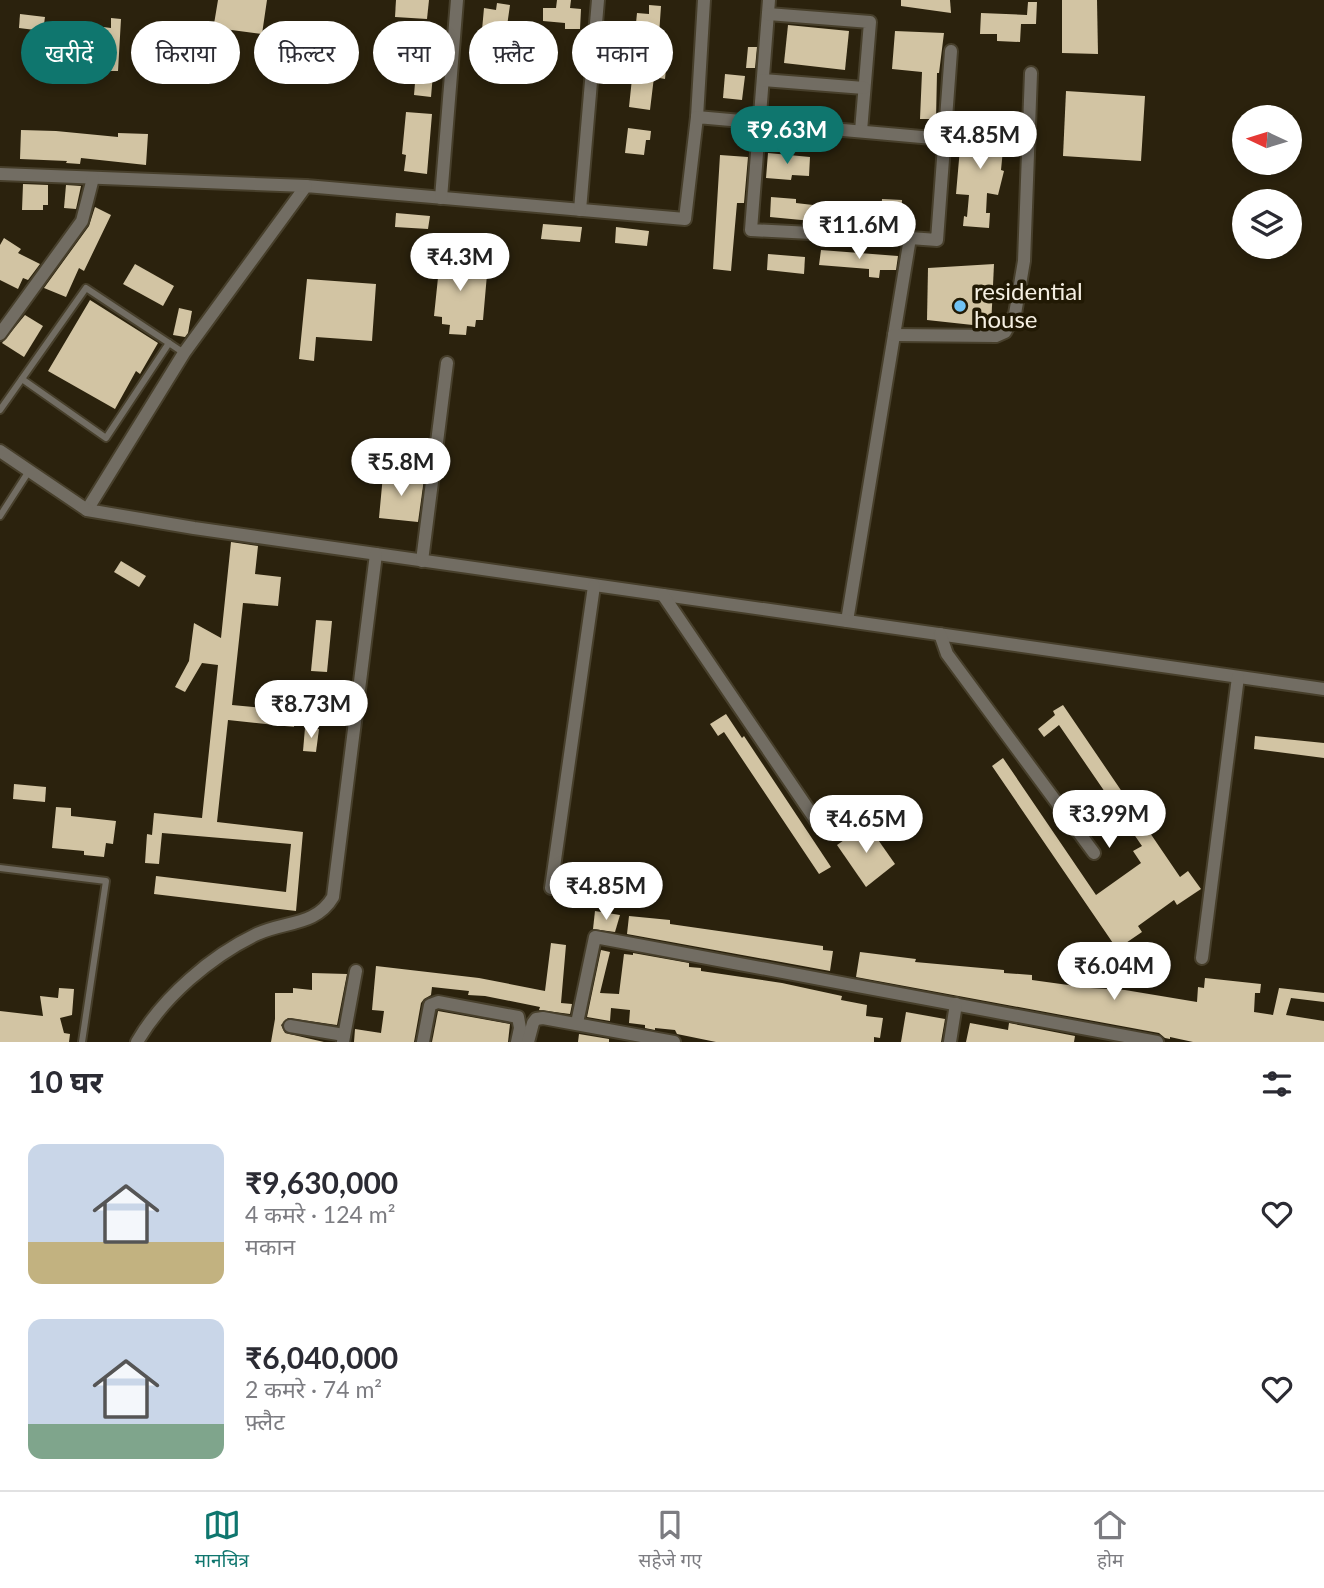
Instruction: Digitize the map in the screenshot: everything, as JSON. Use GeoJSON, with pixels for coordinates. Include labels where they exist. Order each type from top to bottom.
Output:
{"type":"FeatureCollection","features":[{"type":"Feature","properties":{"kind":"street"},"geometry":{"type":"LineString","coordinates":[[441,198],[457,0]]}},
{"type":"Feature","properties":{"kind":"street"},"geometry":{"type":"LineString","coordinates":[[580,210],[598,0]]}},
{"type":"Feature","properties":{"kind":"street"},"geometry":{"type":"LineString","coordinates":[[0,175],[306,186],[685,219],[697,117],[704,0]]}},
{"type":"Feature","properties":{"kind":"street"},"geometry":{"type":"LineString","coordinates":[[769,0],[751,230],[937,240],[951,51]]}},
{"type":"Feature","properties":{"kind":"street"},"geometry":{"type":"LineString","coordinates":[[768,14],[870,22],[861,131]]}},
{"type":"Feature","properties":{"kind":"street"},"geometry":{"type":"LineString","coordinates":[[894,335],[996,336],[1005,332],[1015,314],[1024,261],[1031,73]]}},
{"type":"Feature","properties":{"kind":"street"},"geometry":{"type":"LineString","coordinates":[[763,80],[864,88]]}},
{"type":"Feature","properties":{"kind":"street"},"geometry":{"type":"LineString","coordinates":[[697,117],[944,139]]}},
{"type":"Feature","properties":{"kind":"street"},"geometry":{"type":"LineString","coordinates":[[0,334],[82,220],[93,178]]}},
{"type":"Feature","properties":{"kind":"street"},"geometry":{"type":"LineString","coordinates":[[87,510],[184,353],[306,186]]}},
{"type":"Feature","properties":{"kind":"street"},"geometry":{"type":"LineString","coordinates":[[846,621],[910,238]]}},
{"type":"Feature","properties":{"kind":"street"},"geometry":{"type":"LineString","coordinates":[[422,561],[447,363]]}},
{"type":"Feature","properties":{"kind":"street"},"geometry":{"type":"LineString","coordinates":[[0,451],[87,510],[594,586],[1324,689]]}},
{"type":"Feature","properties":{"kind":"street"},"geometry":{"type":"LineString","coordinates":[[137,1042],[151,1021],[207,963],[258,934],[312,918],[321,913],[333,897],[376,554]]}},
{"type":"Feature","properties":{"kind":"street"},"geometry":{"type":"LineString","coordinates":[[551,888],[594,586]]}},
{"type":"Feature","properties":{"kind":"street"},"geometry":{"type":"LineString","coordinates":[[663,595],[819,825]]}},
{"type":"Feature","properties":{"kind":"street"},"geometry":{"type":"LineString","coordinates":[[940,635],[947,654],[1094,853]]}},
{"type":"Feature","properties":{"kind":"street"},"geometry":{"type":"LineString","coordinates":[[1202,958],[1238,677]]}},
{"type":"Feature","properties":{"kind":"street"},"geometry":{"type":"LineString","coordinates":[[577,1023],[595,937],[1157,1042]]}},
{"type":"Feature","properties":{"kind":"street"},"geometry":{"type":"LineString","coordinates":[[290,1026],[344,1039],[356,971]]}},
{"type":"Feature","properties":{"kind":"street"},"geometry":{"type":"LineString","coordinates":[[423,1042],[430,1005],[438,1002],[518,1017],[520,1028],[517,1042]]}},
{"type":"Feature","properties":{"kind":"street"},"geometry":{"type":"LineString","coordinates":[[950,1042],[956,1004]]}},
{"type":"Feature","properties":{"kind":"street"},"geometry":{"type":"LineString","coordinates":[[528,1042],[536,1019],[577,1023],[674,1042]]}},
{"type":"Feature","properties":{"kind":"lane"},"geometry":{"type":"LineString","coordinates":[[0,410],[86,288],[184,353]]}},
{"type":"Feature","properties":{"kind":"lane"},"geometry":{"type":"LineString","coordinates":[[22,379],[106,438],[169,343]]}},
{"type":"Feature","properties":{"kind":"lane"},"geometry":{"type":"LineString","coordinates":[[0,516],[29,471]]}},
{"type":"Feature","properties":{"kind":"lane"},"geometry":{"type":"LineString","coordinates":[[0,868],[106,881],[82,1042]]}},
{"type":"Feature","properties":{"kind":"building"},"geometry":{"type":"Polygon","coordinates":[[[218,0],[267,0],[264,21],[254,21],[254,33],[240,31],[240,21],[214,21],[218,0]]]}},
{"type":"Feature","properties":{"kind":"building"},"geometry":{"type":"Polygon","coordinates":[[[396,0],[429,0],[427,19],[395,17],[396,0]]]}},
{"type":"Feature","properties":{"kind":"building"},"geometry":{"type":"Polygon","coordinates":[[[557,0],[571,0],[570,8],[581,9],[580,21],[572,21],[572,29],[565,29],[565,23],[543,21],[543,8],[556,8],[557,0]]]}},
{"type":"Feature","properties":{"kind":"building"},"geometry":{"type":"Polygon","coordinates":[[[901,0],[950,0],[951,13],[901,6],[901,0]]]}},
{"type":"Feature","properties":{"kind":"building"},"geometry":{"type":"Polygon","coordinates":[[[1062,0],[1097,0],[1098,54],[1062,53],[1062,0]]]}},
{"type":"Feature","properties":{"kind":"building"},"geometry":{"type":"Polygon","coordinates":[[[1028,2],[1037,2],[1036,24],[1021,24],[1020,42],[997,41],[997,34],[980,34],[981,13],[1027,15],[1028,2]]]}},
{"type":"Feature","properties":{"kind":"building"},"geometry":{"type":"Polygon","coordinates":[[[497,3],[510,5],[508,21],[483,21],[484,8],[496,10],[497,3]]]}},
{"type":"Feature","properties":{"kind":"building"},"geometry":{"type":"Polygon","coordinates":[[[649,5],[661,6],[660,21],[636,21],[637,13],[649,14],[649,5]]]}},
{"type":"Feature","properties":{"kind":"building"},"geometry":{"type":"Polygon","coordinates":[[[20,14],[45,17],[44,21],[21,21],[19,28],[20,14]]]}},
{"type":"Feature","properties":{"kind":"building"},"geometry":{"type":"Polygon","coordinates":[[[111,18],[121,19],[118,71],[117,21],[111,21],[111,18]]]}},
{"type":"Feature","properties":{"kind":"building"},"geometry":{"type":"Polygon","coordinates":[[[788,25],[849,31],[845,70],[784,63],[788,25]]]}},
{"type":"Feature","properties":{"kind":"building"},"geometry":{"type":"Polygon","coordinates":[[[895,31],[944,33],[937,73],[936,119],[920,119],[922,72],[892,69],[895,31]]]}},
{"type":"Feature","properties":{"kind":"building"},"geometry":{"type":"Polygon","coordinates":[[[748,47],[757,47],[755,68],[746,68],[748,47]]]}},
{"type":"Feature","properties":{"kind":"building"},"geometry":{"type":"Polygon","coordinates":[[[725,74],[745,76],[742,100],[723,98],[725,74]]]}},
{"type":"Feature","properties":{"kind":"building"},"geometry":{"type":"Polygon","coordinates":[[[415,84],[432,84],[431,97],[414,95],[415,84]]]}},
{"type":"Feature","properties":{"kind":"building"},"geometry":{"type":"Polygon","coordinates":[[[631,84],[653,84],[650,110],[629,107],[631,84]]]}},
{"type":"Feature","properties":{"kind":"building"},"geometry":{"type":"Polygon","coordinates":[[[1066,91],[1145,96],[1141,161],[1063,156],[1066,91]]]}},
{"type":"Feature","properties":{"kind":"building"},"geometry":{"type":"Polygon","coordinates":[[[406,112],[432,114],[427,174],[404,171],[406,155],[402,154],[406,112]]]}},
{"type":"Feature","properties":{"kind":"building"},"geometry":{"type":"Polygon","coordinates":[[[962,125],[1005,129],[1001,170],[1004,171],[998,195],[987,193],[986,213],[990,213],[989,228],[963,226],[964,216],[967,217],[969,195],[956,194],[962,125]]]}},
{"type":"Feature","properties":{"kind":"building"},"geometry":{"type":"Polygon","coordinates":[[[628,128],[651,131],[650,140],[646,140],[644,155],[625,153],[628,128]]]}},
{"type":"Feature","properties":{"kind":"building"},"geometry":{"type":"Polygon","coordinates":[[[21,130],[118,137],[118,133],[148,134],[146,165],[81,158],[80,164],[20,159],[21,130]]]}},
{"type":"Feature","properties":{"kind":"building"},"geometry":{"type":"Polygon","coordinates":[[[768,153],[810,157],[809,176],[792,175],[791,180],[766,178],[768,153]]]}},
{"type":"Feature","properties":{"kind":"building"},"geometry":{"type":"Polygon","coordinates":[[[720,155],[748,157],[744,203],[737,203],[731,271],[713,269],[720,155]]]}},
{"type":"Feature","properties":{"kind":"building"},"geometry":{"type":"Polygon","coordinates":[[[23,184],[48,185],[48,205],[43,205],[43,210],[22,210],[23,184]]]}},
{"type":"Feature","properties":{"kind":"building"},"geometry":{"type":"Polygon","coordinates":[[[66,185],[81,186],[76,209],[64,208],[66,185]]]}},
{"type":"Feature","properties":{"kind":"building"},"geometry":{"type":"Polygon","coordinates":[[[771,197],[796,199],[796,203],[813,205],[812,221],[770,217],[771,197]]]}},
{"type":"Feature","properties":{"kind":"building"},"geometry":{"type":"Polygon","coordinates":[[[882,199],[902,200],[901,218],[881,217],[882,199]]]}},
{"type":"Feature","properties":{"kind":"building"},"geometry":{"type":"Polygon","coordinates":[[[95,207],[111,215],[84,271],[79,268],[66,297],[44,288],[89,226],[95,207]]]}},
{"type":"Feature","properties":{"kind":"building"},"geometry":{"type":"Polygon","coordinates":[[[396,213],[430,216],[428,229],[395,227],[396,213]]]}},
{"type":"Feature","properties":{"kind":"building"},"geometry":{"type":"Polygon","coordinates":[[[543,224],[582,227],[580,242],[541,239],[543,224]]]}},
{"type":"Feature","properties":{"kind":"building"},"geometry":{"type":"Polygon","coordinates":[[[616,227],[649,231],[647,246],[615,243],[616,227]]]}},
{"type":"Feature","properties":{"kind":"building"},"geometry":{"type":"Polygon","coordinates":[[[4,238],[21,249],[18,253],[40,264],[28,280],[23,278],[18,289],[0,280],[0,245],[4,238]]]}},
{"type":"Feature","properties":{"kind":"building"},"geometry":{"type":"Polygon","coordinates":[[[821,250],[898,256],[896,270],[880,270],[879,278],[869,277],[869,269],[819,265],[821,250]]]}},
{"type":"Feature","properties":{"kind":"building"},"geometry":{"type":"Polygon","coordinates":[[[768,254],[805,257],[804,274],[767,270],[768,254]]]}},
{"type":"Feature","properties":{"kind":"building"},"geometry":{"type":"Polygon","coordinates":[[[428,257],[488,263],[483,320],[476,320],[475,327],[467,326],[466,335],[449,334],[450,325],[442,324],[442,317],[434,316],[439,268],[427,266],[428,257]]]}},
{"type":"Feature","properties":{"kind":"building"},"geometry":{"type":"Polygon","coordinates":[[[135,264],[174,286],[163,306],[123,284],[135,264]]]}},
{"type":"Feature","properties":{"kind":"building","name":"residential house"},"geometry":{"type":"Polygon","coordinates":[[[994,264],[991,327],[927,320],[928,268],[994,264]]]}},
{"type":"Feature","properties":{"kind":"building"},"geometry":{"type":"Polygon","coordinates":[[[307,279],[376,284],[372,341],[316,337],[314,361],[299,359],[307,279]]]}},
{"type":"Feature","properties":{"kind":"building"},"geometry":{"type":"Polygon","coordinates":[[[90,300],[158,343],[140,374],[136,371],[115,409],[48,371],[90,300]]]}},
{"type":"Feature","properties":{"kind":"building"},"geometry":{"type":"Polygon","coordinates":[[[179,308],[192,311],[185,337],[173,335],[179,308]]]}},
{"type":"Feature","properties":{"kind":"building"},"geometry":{"type":"Polygon","coordinates":[[[25,315],[43,326],[24,357],[2,343],[25,315]]]}},
{"type":"Feature","properties":{"kind":"building"},"geometry":{"type":"Polygon","coordinates":[[[383,475],[424,479],[418,522],[379,518],[383,475]]]}},
{"type":"Feature","properties":{"kind":"building"},"geometry":{"type":"Polygon","coordinates":[[[231,542],[258,546],[255,574],[281,577],[278,606],[243,603],[232,705],[295,711],[294,727],[228,720],[217,822],[303,832],[296,911],[154,894],[156,876],[286,892],[291,844],[162,833],[159,864],[145,863],[147,834],[152,835],[154,813],[202,818],[218,665],[202,663],[185,692],[175,687],[189,661],[194,623],[221,638],[231,542]]]}},
{"type":"Feature","properties":{"kind":"building"},"geometry":{"type":"Polygon","coordinates":[[[121,561],[146,576],[139,587],[114,572],[121,561]]]}},
{"type":"Feature","properties":{"kind":"building"},"geometry":{"type":"Polygon","coordinates":[[[316,620],[332,621],[327,672],[311,671],[316,620]]]}},
{"type":"Feature","properties":{"kind":"building"},"geometry":{"type":"Polygon","coordinates":[[[1063,705],[1180,877],[1188,871],[1201,889],[1177,905],[1174,900],[1138,926],[1142,932],[1117,949],[992,766],[1003,758],[1096,895],[1141,863],[1133,851],[1142,846],[1059,725],[1044,737],[1038,729],[1055,715],[1053,711],[1063,705]]]}},
{"type":"Feature","properties":{"kind":"building"},"geometry":{"type":"Polygon","coordinates":[[[726,714],[742,738],[744,736],[831,867],[819,874],[724,732],[718,736],[710,724],[726,714]]]}},
{"type":"Feature","properties":{"kind":"building"},"geometry":{"type":"Polygon","coordinates":[[[305,728],[319,729],[316,752],[303,751],[305,728]]]}},
{"type":"Feature","properties":{"kind":"building"},"geometry":{"type":"Polygon","coordinates":[[[1255,736],[1324,743],[1324,758],[1254,749],[1255,736]]]}},
{"type":"Feature","properties":{"kind":"building"},"geometry":{"type":"Polygon","coordinates":[[[14,784],[46,787],[45,802],[13,799],[14,784]]]}},
{"type":"Feature","properties":{"kind":"building"},"geometry":{"type":"Polygon","coordinates":[[[56,807],[71,808],[71,816],[116,821],[113,844],[106,843],[104,857],[84,855],[84,851],[52,848],[56,807]]]}},
{"type":"Feature","properties":{"kind":"building"},"geometry":{"type":"Polygon","coordinates":[[[867,824],[895,864],[866,887],[837,845],[867,824]]]}},
{"type":"Feature","properties":{"kind":"building"},"geometry":{"type":"Polygon","coordinates":[[[595,911],[620,915],[615,932],[593,929],[595,911]]]}},
{"type":"Feature","properties":{"kind":"building"},"geometry":{"type":"Polygon","coordinates":[[[629,916],[670,920],[670,924],[823,946],[823,950],[833,951],[830,971],[627,934],[629,916]]]}},
{"type":"Feature","properties":{"kind":"building"},"geometry":{"type":"Polygon","coordinates":[[[551,943],[566,945],[561,1003],[572,1004],[570,1014],[539,1010],[540,1007],[485,996],[468,995],[469,991],[432,987],[431,995],[421,1003],[414,1042],[354,1042],[355,1029],[381,1033],[384,1011],[372,1010],[376,966],[479,978],[545,991],[551,943]]]}},
{"type":"Feature","properties":{"kind":"building"},"geometry":{"type":"Polygon","coordinates":[[[601,950],[610,952],[600,993],[619,994],[624,954],[633,953],[689,963],[689,967],[701,968],[701,971],[782,983],[842,996],[841,1000],[867,1005],[866,1016],[883,1018],[880,1038],[874,1037],[874,1042],[716,1042],[677,1034],[675,1030],[655,1030],[645,1028],[645,1025],[629,1023],[630,1010],[611,1008],[610,1021],[587,1017],[601,950]]]}},
{"type":"Feature","properties":{"kind":"building"},"geometry":{"type":"Polygon","coordinates":[[[860,952],[916,959],[915,962],[1004,970],[1004,973],[1032,975],[1032,980],[1125,990],[1197,1002],[1198,987],[1204,988],[1205,978],[1261,984],[1260,993],[1255,993],[1254,1012],[1273,1015],[1279,988],[1324,993],[1324,1002],[1291,998],[1286,1015],[1324,1021],[1324,1042],[1193,1042],[1170,1039],[1159,1033],[856,977],[860,952]]]}},
{"type":"Feature","properties":{"kind":"building"},"geometry":{"type":"Polygon","coordinates":[[[312,973],[347,974],[337,1025],[288,1018],[281,1025],[285,1033],[324,1042],[271,1042],[275,1019],[275,993],[293,993],[293,988],[312,990],[312,973]]]}},
{"type":"Feature","properties":{"kind":"building"},"geometry":{"type":"Polygon","coordinates":[[[59,988],[74,989],[72,1015],[60,1018],[64,1033],[70,1034],[69,1042],[0,1042],[0,1011],[43,1016],[40,996],[58,998],[59,988]]]}},
{"type":"Feature","properties":{"kind":"building"},"geometry":{"type":"Polygon","coordinates":[[[438,1011],[510,1024],[508,1042],[432,1042],[438,1011]]]}},
{"type":"Feature","properties":{"kind":"building"},"geometry":{"type":"Polygon","coordinates":[[[906,1012],[945,1019],[941,1042],[901,1042],[906,1012]]]}},
{"type":"Feature","properties":{"kind":"building"},"geometry":{"type":"Polygon","coordinates":[[[970,1023],[1008,1030],[1009,1023],[1075,1036],[1074,1042],[966,1042],[970,1023]]]}},
{"type":"Feature","properties":{"kind":"building"},"geometry":{"type":"Polygon","coordinates":[[[579,1034],[609,1039],[609,1042],[578,1042],[579,1034]]]}},
{"type":"Feature","properties":{"kind":"place","name":"residential house"},"geometry":{"type":"Point","coordinates":[960,306]}}]}
